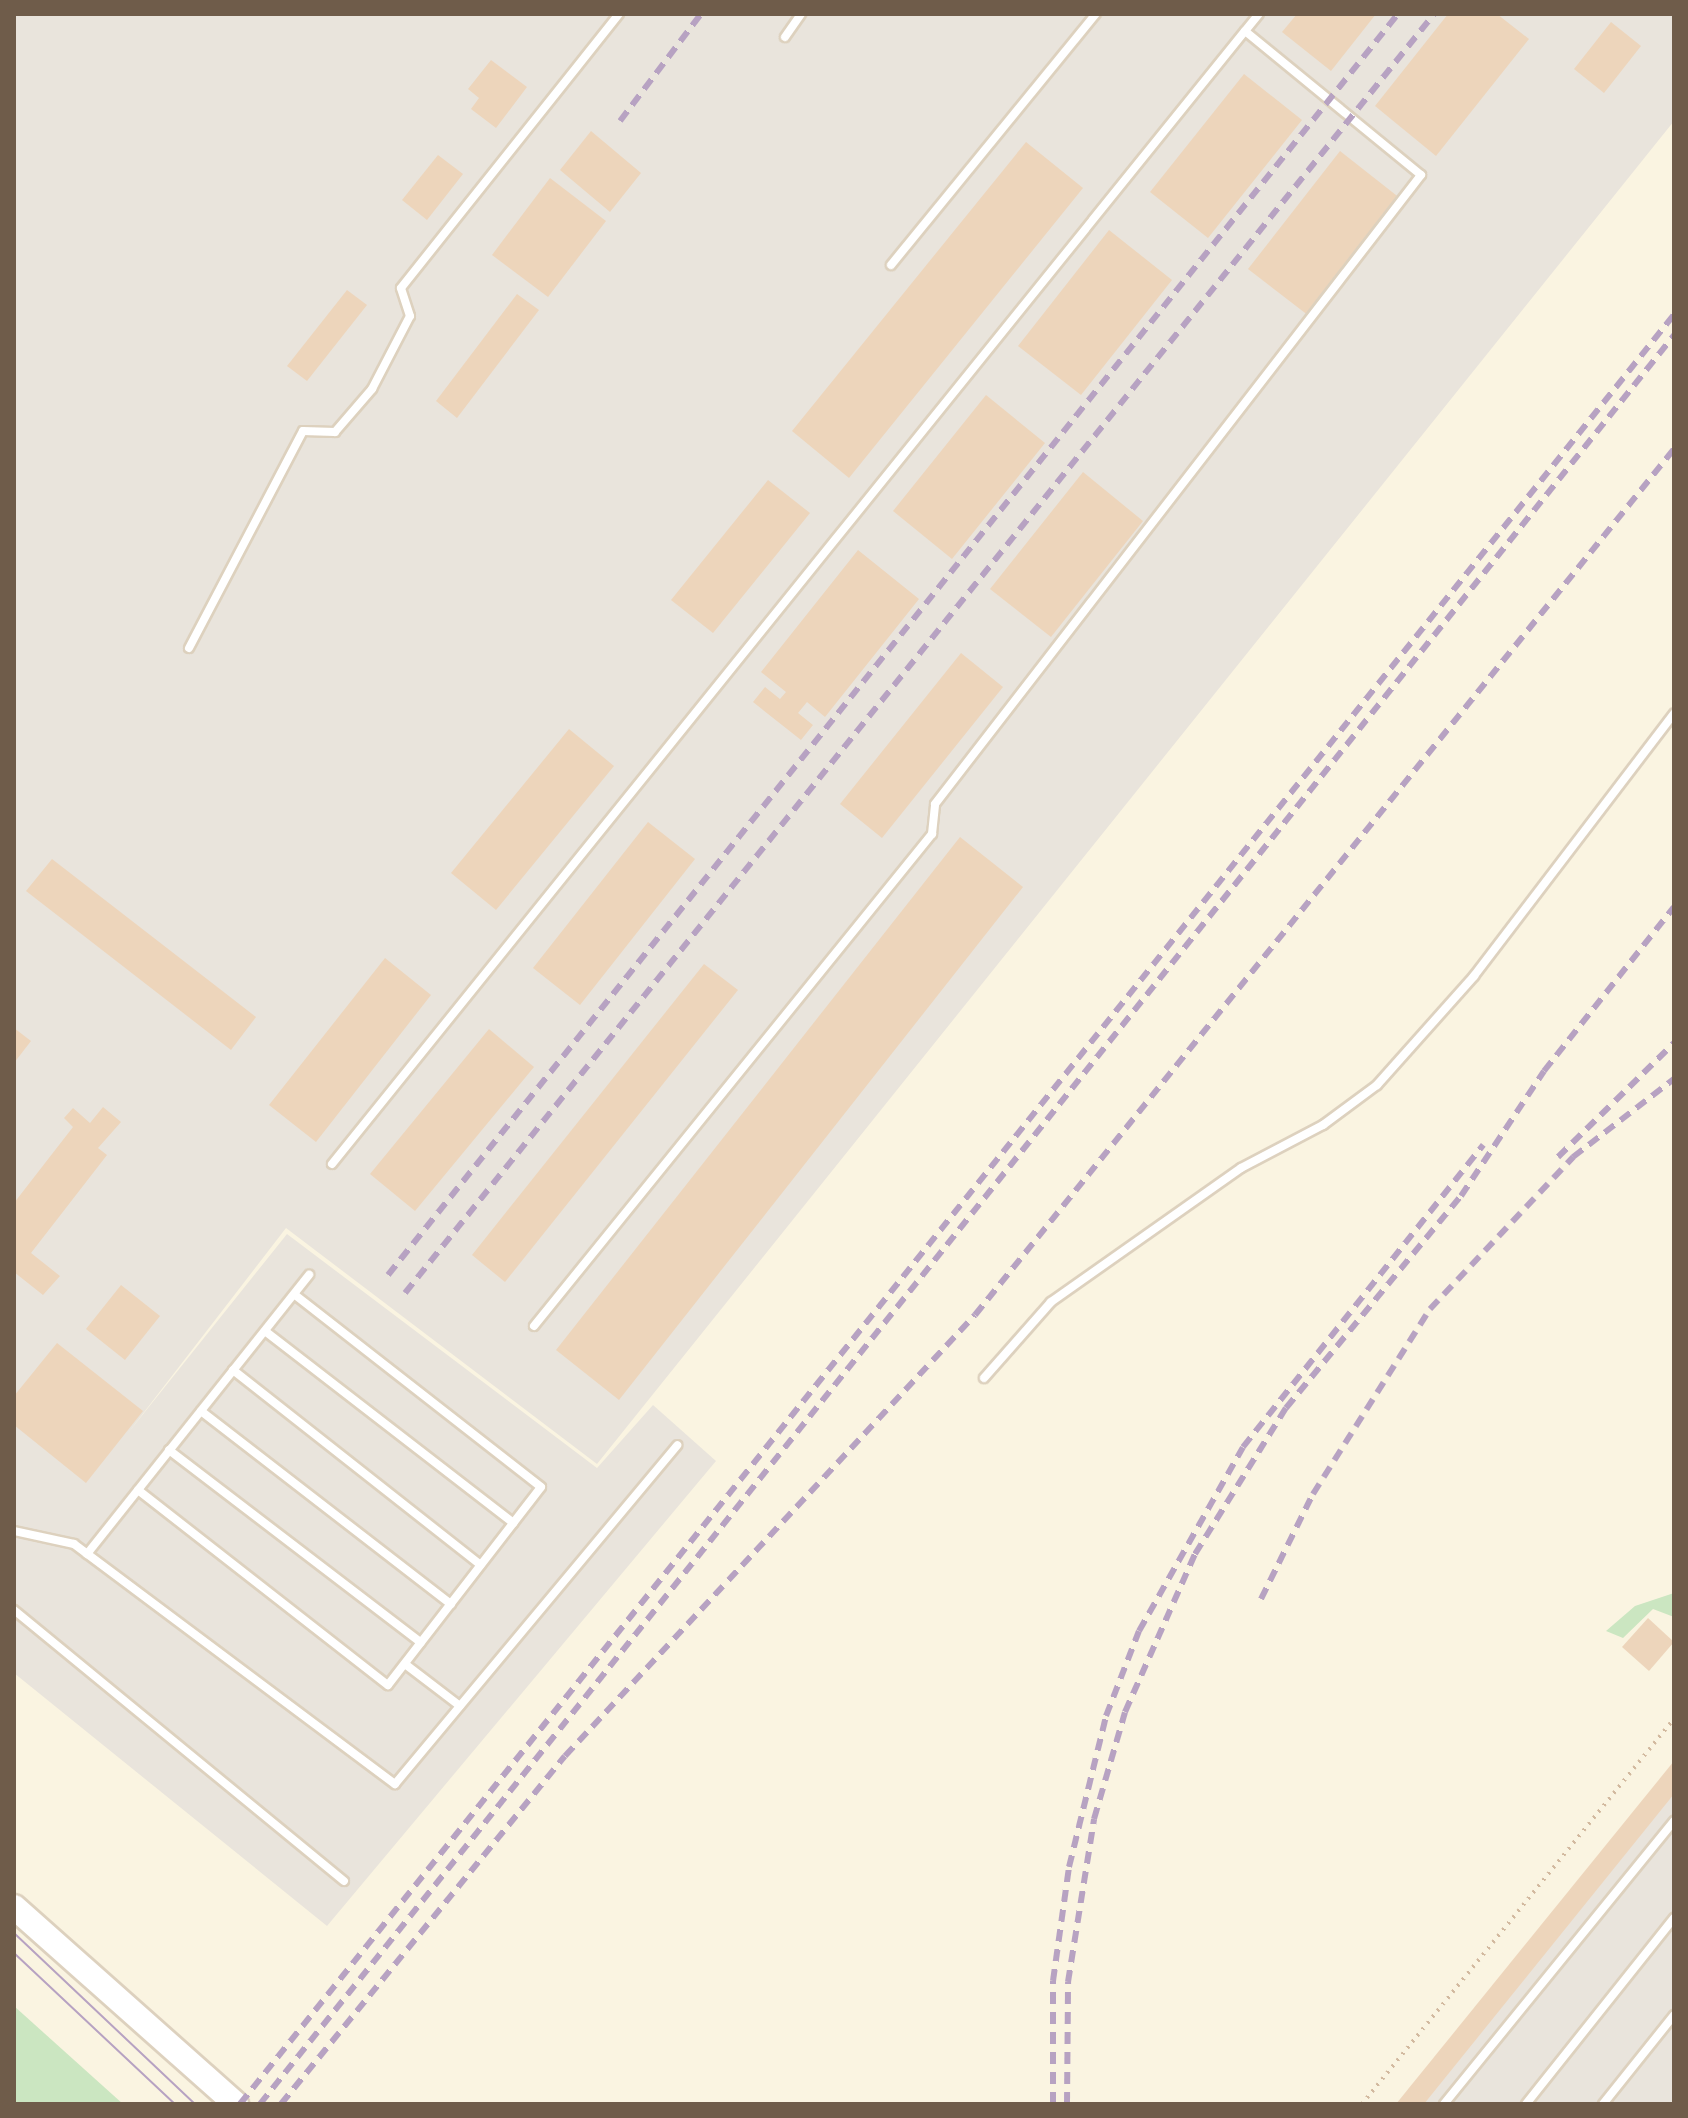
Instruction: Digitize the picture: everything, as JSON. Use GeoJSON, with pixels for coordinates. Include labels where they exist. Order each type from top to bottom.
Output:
{"type":"FeatureCollection","features":[{"type":"Feature","properties":{"kind":"street"},"geometry":{"type":"LineString","coordinates":[[14,1907],[236,2104]]}},
{"type":"Feature","properties":{"kind":"lane"},"geometry":{"type":"LineString","coordinates":[[189,648],[303,431],[335,432],[372,389],[410,316],[401,288],[619,14]]}},
{"type":"Feature","properties":{"kind":"lane"},"geometry":{"type":"LineString","coordinates":[[785,37],[801,14]]}},
{"type":"Feature","properties":{"kind":"lane"},"geometry":{"type":"LineString","coordinates":[[891,265],[1096,14]]}},
{"type":"Feature","properties":{"kind":"lane"},"geometry":{"type":"LineString","coordinates":[[332,1164],[1259,14]]}},
{"type":"Feature","properties":{"kind":"lane"},"geometry":{"type":"LineString","coordinates":[[534,1326],[932,834],[935,804],[1421,175],[1245,31]]}},
{"type":"Feature","properties":{"kind":"lane"},"geometry":{"type":"LineString","coordinates":[[984,1378],[1051,1302],[1241,1168],[1323,1125],[1377,1085],[1474,976],[1674,713]]}},
{"type":"Feature","properties":{"kind":"lane"},"geometry":{"type":"LineString","coordinates":[[87,1554],[309,1275]]}},
{"type":"Feature","properties":{"kind":"lane"},"geometry":{"type":"LineString","coordinates":[[138,1490],[388,1685],[405,1664],[541,1487],[294,1294]]}},
{"type":"Feature","properties":{"kind":"lane"},"geometry":{"type":"LineString","coordinates":[[265,1331],[513,1523]]}},
{"type":"Feature","properties":{"kind":"lane"},"geometry":{"type":"LineString","coordinates":[[233,1370],[481,1565]]}},
{"type":"Feature","properties":{"kind":"lane"},"geometry":{"type":"LineString","coordinates":[[201,1411],[451,1604]]}},
{"type":"Feature","properties":{"kind":"lane"},"geometry":{"type":"LineString","coordinates":[[14,1531],[87,1554],[395,1784],[677,1445]]}},
{"type":"Feature","properties":{"kind":"lane"},"geometry":{"type":"LineString","coordinates":[[169,1450],[421,1643]]}},
{"type":"Feature","properties":{"kind":"lane"},"geometry":{"type":"LineString","coordinates":[[14,1610],[344,1881]]}},
{"type":"Feature","properties":{"kind":"lane"},"geometry":{"type":"LineString","coordinates":[[405,1664],[460,1706]]}},
{"type":"Feature","properties":{"kind":"lane"},"geometry":{"type":"LineString","coordinates":[[1444,2104],[1674,1821]]}},
{"type":"Feature","properties":{"kind":"lane"},"geometry":{"type":"LineString","coordinates":[[1526,2104],[1674,1918]]}},
{"type":"Feature","properties":{"kind":"lane"},"geometry":{"type":"LineString","coordinates":[[1603,2104],[1674,2015]]}},
{"type":"Feature","properties":{"kind":"path"},"geometry":{"type":"LineString","coordinates":[[1362,2104],[1674,1719]]}},
{"type":"Feature","properties":{"kind":"shaded area"},"geometry":{"type":"Polygon","coordinates":[[[14,14],[1674,14],[1674,121],[597,1464],[286,1228],[128,1433],[287,1234],[597,1468],[653,1405],[716,1461],[327,1926],[14,1673],[14,14]]]}},
{"type":"Feature","properties":{"kind":"shaded area"},"geometry":{"type":"Polygon","coordinates":[[[1674,1766],[1674,2104],[1398,2104],[1674,1766]]]}},
{"type":"Feature","properties":{"kind":"green space"},"geometry":{"type":"Polygon","coordinates":[[[1674,1593],[1674,1617],[1653,1609],[1623,1638],[1606,1631],[1635,1606],[1674,1593]]]}},
{"type":"Feature","properties":{"kind":"green space"},"geometry":{"type":"Polygon","coordinates":[[[14,2006],[123,2104],[14,2104],[14,2006]]]}},
{"type":"Feature","properties":{"kind":"building"},"geometry":{"type":"Polygon","coordinates":[[[1297,14],[1376,14],[1331,71],[1282,32],[1297,14]]]}},
{"type":"Feature","properties":{"kind":"building"},"geometry":{"type":"Polygon","coordinates":[[[1448,14],[1497,14],[1529,39],[1436,156],[1375,106],[1448,14]]]}},
{"type":"Feature","properties":{"kind":"building"},"geometry":{"type":"Polygon","coordinates":[[[1611,22],[1641,46],[1604,93],[1574,69],[1611,22]]]}},
{"type":"Feature","properties":{"kind":"building"},"geometry":{"type":"Polygon","coordinates":[[[491,60],[527,87],[496,128],[471,109],[479,98],[468,89],[491,60]]]}},
{"type":"Feature","properties":{"kind":"building"},"geometry":{"type":"Polygon","coordinates":[[[1244,74],[1302,120],[1208,238],[1150,192],[1244,74]]]}},
{"type":"Feature","properties":{"kind":"building"},"geometry":{"type":"Polygon","coordinates":[[[591,131],[641,173],[610,212],[560,170],[591,131]]]}},
{"type":"Feature","properties":{"kind":"building"},"geometry":{"type":"Polygon","coordinates":[[[1026,142],[1083,188],[849,478],[792,431],[1026,142]]]}},
{"type":"Feature","properties":{"kind":"building"},"geometry":{"type":"Polygon","coordinates":[[[1340,151],[1401,199],[1309,316],[1248,269],[1340,151]]]}},
{"type":"Feature","properties":{"kind":"building"},"geometry":{"type":"Polygon","coordinates":[[[438,155],[463,174],[427,220],[402,200],[438,155]]]}},
{"type":"Feature","properties":{"kind":"building"},"geometry":{"type":"Polygon","coordinates":[[[550,178],[606,221],[548,297],[492,255],[550,178]]]}},
{"type":"Feature","properties":{"kind":"building"},"geometry":{"type":"Polygon","coordinates":[[[1109,230],[1172,280],[1081,395],[1018,346],[1109,230]]]}},
{"type":"Feature","properties":{"kind":"building"},"geometry":{"type":"Polygon","coordinates":[[[347,290],[367,305],[307,381],[287,366],[347,290]]]}},
{"type":"Feature","properties":{"kind":"building"},"geometry":{"type":"Polygon","coordinates":[[[517,294],[539,310],[457,418],[436,401],[517,294]]]}},
{"type":"Feature","properties":{"kind":"building"},"geometry":{"type":"Polygon","coordinates":[[[986,395],[1045,443],[952,559],[893,511],[986,395]]]}},
{"type":"Feature","properties":{"kind":"building"},"geometry":{"type":"Polygon","coordinates":[[[1083,472],[1143,521],[1051,637],[990,589],[1083,472]]]}},
{"type":"Feature","properties":{"kind":"building"},"geometry":{"type":"Polygon","coordinates":[[[768,480],[810,513],[713,633],[671,600],[768,480]]]}},
{"type":"Feature","properties":{"kind":"building"},"geometry":{"type":"Polygon","coordinates":[[[858,550],[919,599],[825,717],[807,702],[798,713],[813,725],[801,740],[753,702],[765,687],[780,699],[786,692],[761,672],[858,550]]]}},
{"type":"Feature","properties":{"kind":"building"},"geometry":{"type":"Polygon","coordinates":[[[961,653],[1003,687],[882,838],[840,804],[961,653]]]}},
{"type":"Feature","properties":{"kind":"building"},"geometry":{"type":"Polygon","coordinates":[[[569,729],[614,766],[496,910],[451,873],[569,729]]]}},
{"type":"Feature","properties":{"kind":"building"},"geometry":{"type":"Polygon","coordinates":[[[648,822],[695,859],[580,1005],[533,968],[648,822]]]}},
{"type":"Feature","properties":{"kind":"building"},"geometry":{"type":"Polygon","coordinates":[[[960,837],[1023,887],[619,1400],[556,1350],[960,837]]]}},
{"type":"Feature","properties":{"kind":"building"},"geometry":{"type":"Polygon","coordinates":[[[52,859],[256,1017],[231,1050],[26,891],[52,859]]]}},
{"type":"Feature","properties":{"kind":"building"},"geometry":{"type":"Polygon","coordinates":[[[385,958],[431,995],[316,1142],[269,1105],[385,958]]]}},
{"type":"Feature","properties":{"kind":"building"},"geometry":{"type":"Polygon","coordinates":[[[704,964],[738,990],[505,1282],[472,1255],[704,964]]]}},
{"type":"Feature","properties":{"kind":"building"},"geometry":{"type":"Polygon","coordinates":[[[14,1028],[31,1041],[14,1063],[14,1028]]]}},
{"type":"Feature","properties":{"kind":"building"},"geometry":{"type":"Polygon","coordinates":[[[489,1029],[534,1067],[415,1211],[370,1174],[489,1029]]]}},
{"type":"Feature","properties":{"kind":"building"},"geometry":{"type":"Polygon","coordinates":[[[103,1107],[121,1122],[98,1148],[107,1155],[31,1253],[60,1276],[43,1295],[14,1272],[14,1203],[73,1127],[64,1118],[73,1108],[90,1123],[103,1107]]]}},
{"type":"Feature","properties":{"kind":"building"},"geometry":{"type":"Polygon","coordinates":[[[121,1285],[160,1316],[125,1360],[86,1329],[121,1285]]]}},
{"type":"Feature","properties":{"kind":"building"},"geometry":{"type":"Polygon","coordinates":[[[57,1343],[143,1411],[86,1483],[14,1425],[14,1396],[57,1343]]]}},
{"type":"Feature","properties":{"kind":"building"},"geometry":{"type":"Polygon","coordinates":[[[1648,1618],[1674,1642],[1649,1671],[1622,1647],[1648,1618]]]}},
{"type":"Feature","properties":{"kind":"building"},"geometry":{"type":"Polygon","coordinates":[[[1674,1761],[1674,1794],[1424,2104],[1396,2104],[1674,1761]]]}},
{"type":"Feature","properties":{"kind":"tram line"},"geometry":{"type":"LineString","coordinates":[[14,1933],[195,2104]]}},
{"type":"Feature","properties":{"kind":"tram line"},"geometry":{"type":"LineString","coordinates":[[14,1953],[175,2104]]}},
{"type":"Feature","properties":{"kind":"railway"},"geometry":{"type":"LineString","coordinates":[[620,121],[701,14]]}},
{"type":"Feature","properties":{"kind":"railway"},"geometry":{"type":"LineString","coordinates":[[388,1275],[1398,14]]}},
{"type":"Feature","properties":{"kind":"railway"},"geometry":{"type":"LineString","coordinates":[[405,1293],[1434,14]]}},
{"type":"Feature","properties":{"kind":"railway"},"geometry":{"type":"LineString","coordinates":[[240,2104],[1674,315]]}},
{"type":"Feature","properties":{"kind":"railway"},"geometry":{"type":"LineString","coordinates":[[260,2104],[1674,335]]}},
{"type":"Feature","properties":{"kind":"railway"},"geometry":{"type":"LineString","coordinates":[[281,2104],[565,1756],[975,1315],[1674,449]]}},
{"type":"Feature","properties":{"kind":"railway"},"geometry":{"type":"LineString","coordinates":[[1067,2104],[1068,1982],[1094,1819],[1125,1712],[1195,1554],[1286,1408],[1461,1196],[1544,1071],[1674,907]]}},
{"type":"Feature","properties":{"kind":"railway"},"geometry":{"type":"LineString","coordinates":[[1558,1157],[1674,1043]]}},
{"type":"Feature","properties":{"kind":"railway"},"geometry":{"type":"LineString","coordinates":[[1261,1599],[1313,1494],[1430,1309],[1573,1157],[1674,1079]]}},
{"type":"Feature","properties":{"kind":"railway"},"geometry":{"type":"LineString","coordinates":[[1053,2104],[1053,1981],[1069,1867],[1106,1716],[1139,1631],[1243,1447],[1483,1145]]}}]}
